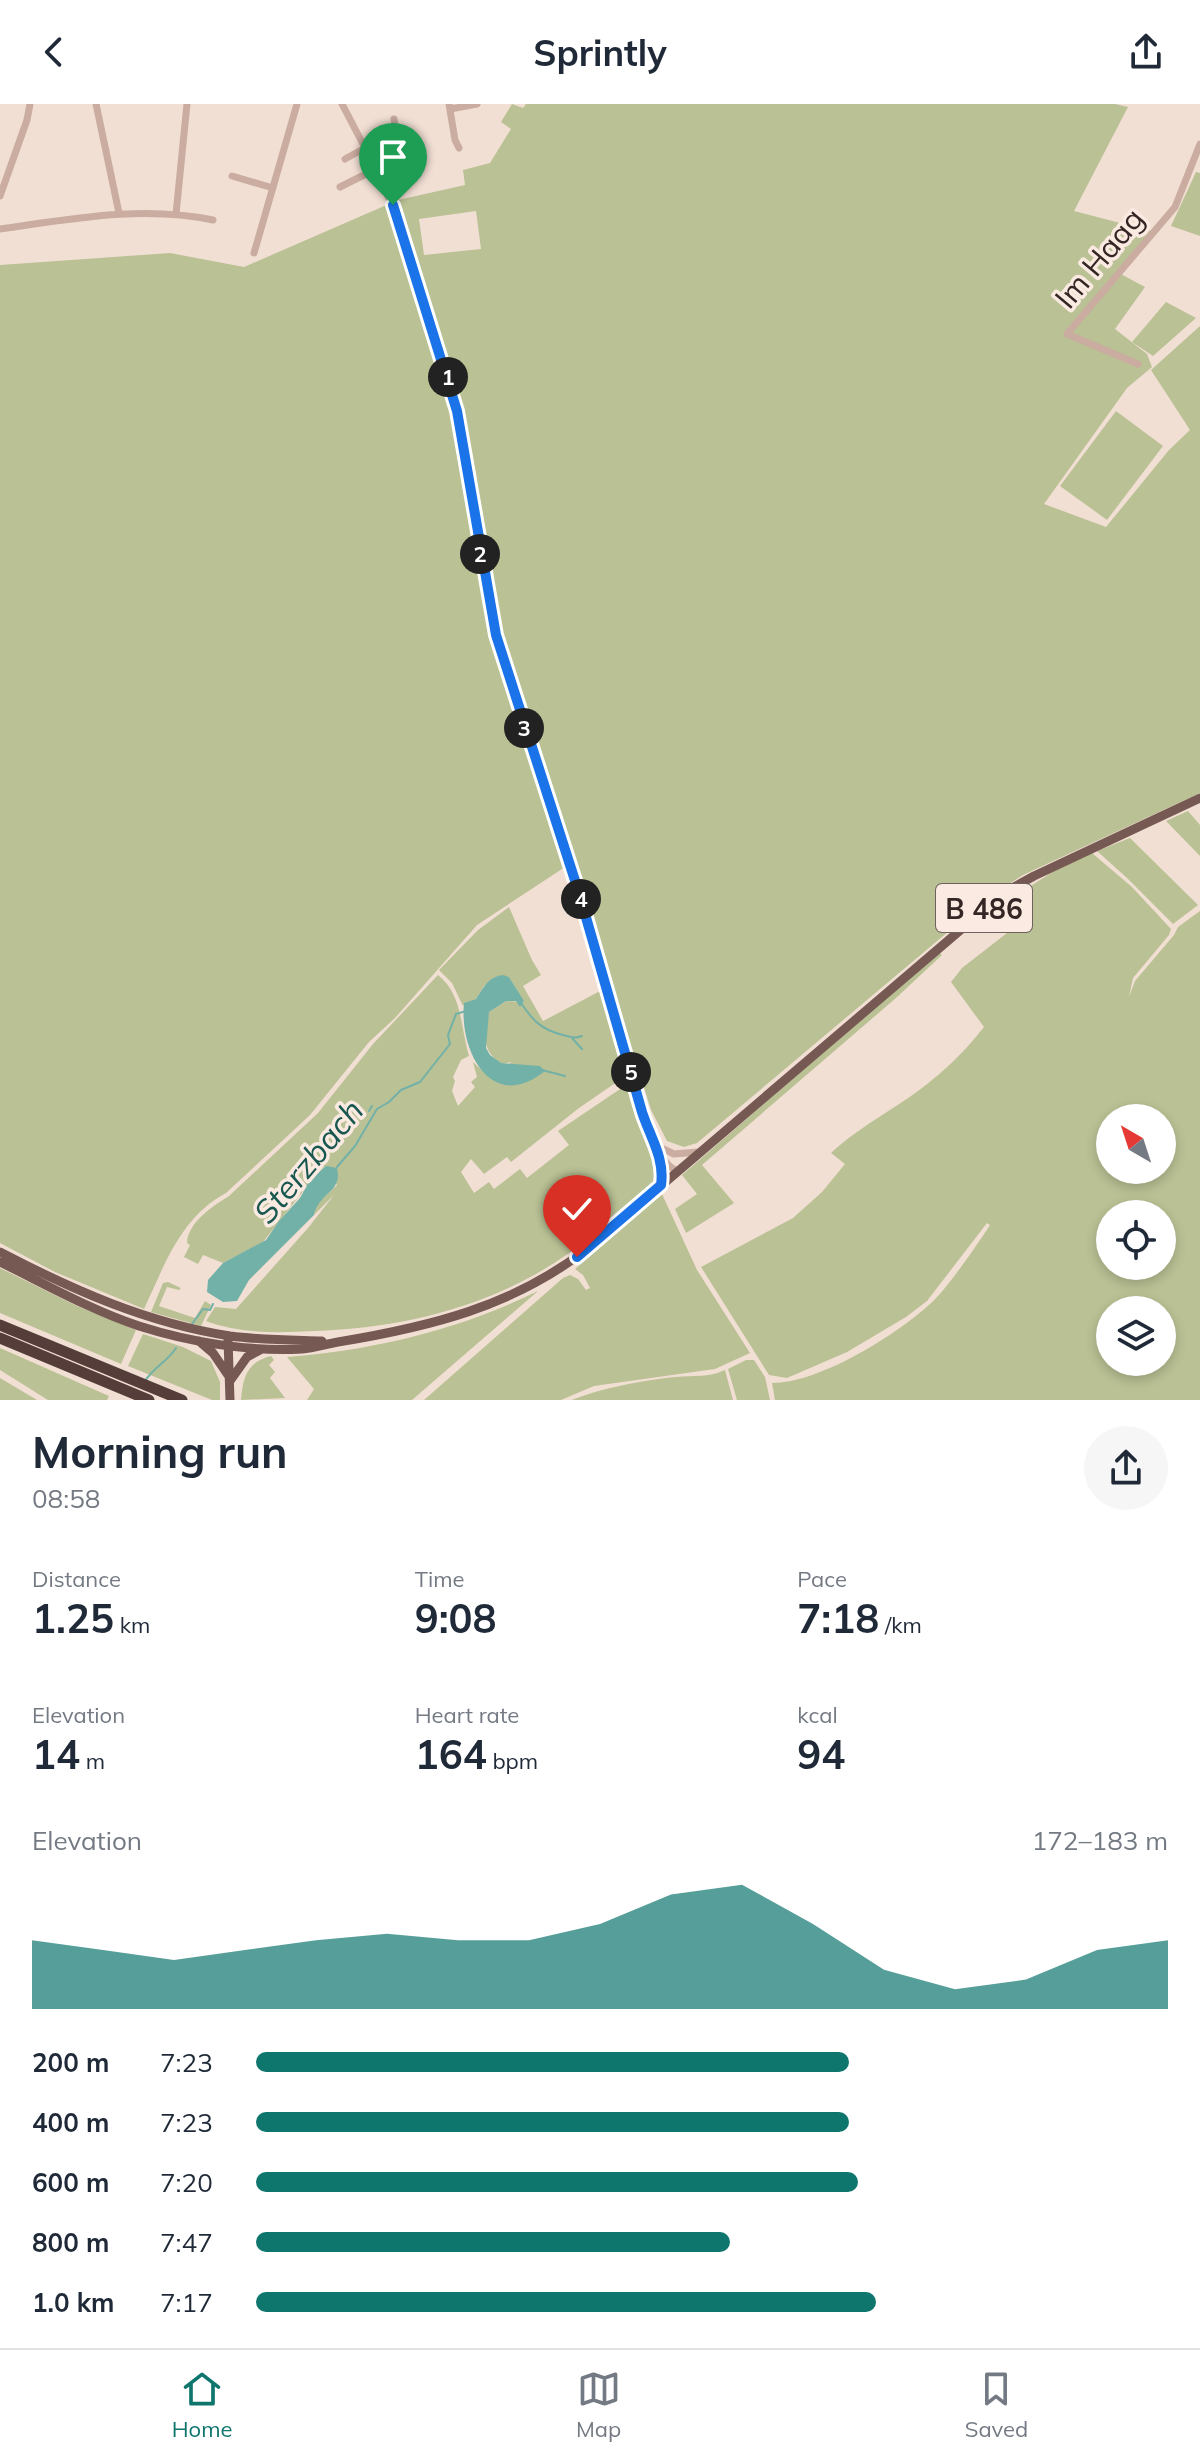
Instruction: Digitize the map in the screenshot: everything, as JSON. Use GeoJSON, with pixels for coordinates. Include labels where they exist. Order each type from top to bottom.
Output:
{"type":"FeatureCollection","features":[{"type":"Feature","properties":{"kind":"highway"},"geometry":{"type":"LineString","coordinates":[[0,1325],[149,1400]]}},
{"type":"Feature","properties":{"kind":"highway"},"geometry":{"type":"LineString","coordinates":[[0,1338],[182,1400]]}},
{"type":"Feature","properties":{"kind":"main road","name":"B 486"},"geometry":{"type":"LineString","coordinates":[[152,1324],[262,1349],[301,1349],[413,1330],[472,1312],[509,1296],[577,1257],[1005,892],[1200,798]]}},
{"type":"Feature","properties":{"kind":"main road","name":"B 486"},"geometry":{"type":"LineString","coordinates":[[0,1252],[137,1319]]}},
{"type":"Feature","properties":{"kind":"main road","name":"B 486"},"geometry":{"type":"LineString","coordinates":[[0,1262],[90,1306],[196,1339],[337,1342]]}},
{"type":"Feature","properties":{"kind":"main road"},"geometry":{"type":"LineString","coordinates":[[196,1339],[213,1353],[229,1379]]}},
{"type":"Feature","properties":{"kind":"main road"},"geometry":{"type":"LineString","coordinates":[[228,1340],[230,1400]]}},
{"type":"Feature","properties":{"kind":"main road"},"geometry":{"type":"LineString","coordinates":[[229,1379],[247,1357],[262,1349]]}},
{"type":"Feature","properties":{"kind":"street"},"geometry":{"type":"LineString","coordinates":[[0,196],[30,104]]}},
{"type":"Feature","properties":{"kind":"street"},"geometry":{"type":"LineString","coordinates":[[96,104],[119,213]]}},
{"type":"Feature","properties":{"kind":"street"},"geometry":{"type":"LineString","coordinates":[[176,214],[187,104]]}},
{"type":"Feature","properties":{"kind":"street"},"geometry":{"type":"LineString","coordinates":[[254,253],[297,104]]}},
{"type":"Feature","properties":{"kind":"street"},"geometry":{"type":"LineString","coordinates":[[342,104],[398,219],[449,381],[462,435],[481,562],[496,635],[579,893],[645,1121],[657,1146],[662,1170],[661,1185]]}},
{"type":"Feature","properties":{"kind":"street"},"geometry":{"type":"LineString","coordinates":[[459,148],[450,106],[477,104]]}},
{"type":"Feature","properties":{"kind":"street"},"geometry":{"type":"LineString","coordinates":[[394,119],[399,150]]}},
{"type":"Feature","properties":{"kind":"street","name":"Im Haag"},"geometry":{"type":"LineString","coordinates":[[1138,364],[1067,334],[1175,207],[1200,144]]}},
{"type":"Feature","properties":{"kind":"street"},"geometry":{"type":"LineString","coordinates":[[345,159],[367,152],[415,148]]}},
{"type":"Feature","properties":{"kind":"street"},"geometry":{"type":"LineString","coordinates":[[340,187],[376,169]]}},
{"type":"Feature","properties":{"kind":"street"},"geometry":{"type":"LineString","coordinates":[[232,176],[273,188]]}},
{"type":"Feature","properties":{"kind":"street"},"geometry":{"type":"LineString","coordinates":[[0,229],[119,213],[176,214],[213,220]]}},
{"type":"Feature","properties":{"kind":"street"},"geometry":{"type":"LineString","coordinates":[[657,1146],[674,1154],[698,1152]]}},
{"type":"Feature","properties":{"kind":"street"},"geometry":{"type":"LineString","coordinates":[[657,1146],[671,1157],[677,1171]]}},
{"type":"Feature","properties":{"kind":"green space"},"geometry":{"type":"Polygon","coordinates":[[[512,104],[523,108],[526,104],[1115,104],[1128,107],[1074,211],[1151,231],[1117,272],[1145,287],[1115,329],[1147,354],[1152,367],[1127,388],[1044,504],[1106,527],[1169,450],[1190,430],[1151,370],[1200,326],[1200,793],[1023,875],[993,894],[697,1143],[684,1147],[667,1141],[651,1110],[576,868],[565,867],[477,925],[395,1018],[369,1042],[310,1115],[226,1193],[197,1215],[176,1243],[144,1309],[55,1272],[0,1243],[0,265],[170,253],[244,267],[398,200],[465,185],[463,170],[490,163],[511,129],[501,122],[512,104]],[[476,211],[419,219],[424,255],[481,249],[476,211]]]}},
{"type":"Feature","properties":{"kind":"green space"},"geometry":{"type":"Polygon","coordinates":[[[1196,172],[1200,173],[1200,236],[1171,226],[1196,172]]]}},
{"type":"Feature","properties":{"kind":"green space"},"geometry":{"type":"Polygon","coordinates":[[[1166,302],[1196,318],[1153,356],[1132,342],[1166,302]]]}},
{"type":"Feature","properties":{"kind":"green space"},"geometry":{"type":"Polygon","coordinates":[[[1116,411],[1163,446],[1107,520],[1060,486],[1116,411]]]}},
{"type":"Feature","properties":{"kind":"green space"},"geometry":{"type":"Polygon","coordinates":[[[1188,811],[1200,825],[1200,856],[1166,821],[1188,811]]]}},
{"type":"Feature","properties":{"kind":"green space"},"geometry":{"type":"Polygon","coordinates":[[[1130,838],[1198,905],[1173,924],[1097,851],[1130,838]]]}},
{"type":"Feature","properties":{"kind":"green space"},"geometry":{"type":"Polygon","coordinates":[[[1092,853],[1132,887],[1171,929],[1133,978],[1129,997],[1135,981],[1178,927],[1200,911],[1200,1400],[775,1400],[772,1383],[812,1375],[856,1356],[915,1317],[945,1288],[990,1225],[987,1223],[927,1301],[906,1317],[847,1352],[787,1378],[769,1375],[701,1267],[793,1218],[822,1192],[845,1164],[831,1153],[932,1080],[984,1027],[951,982],[962,968],[1007,933],[989,913],[1054,871],[1092,853]]]}},
{"type":"Feature","properties":{"kind":"green space"},"geometry":{"type":"Polygon","coordinates":[[[509,907],[541,975],[523,986],[543,1021],[604,989],[627,1075],[511,1162],[507,1157],[484,1174],[471,1159],[461,1172],[474,1193],[489,1182],[494,1189],[520,1169],[527,1178],[569,1145],[558,1131],[626,1085],[653,1160],[653,1182],[569,1253],[510,1287],[448,1311],[382,1325],[301,1332],[246,1330],[206,1321],[215,1307],[236,1309],[308,1228],[334,1195],[314,1215],[316,1205],[337,1185],[326,1166],[263,1242],[223,1263],[203,1255],[198,1264],[184,1257],[190,1245],[187,1243],[192,1228],[202,1215],[229,1196],[318,1113],[373,1044],[438,975],[452,992],[460,1012],[469,1056],[461,1060],[453,1077],[452,1091],[458,1106],[475,1087],[471,1082],[477,1077],[473,1062],[490,1078],[512,1062],[501,1064],[490,1052],[486,1041],[489,1012],[506,1001],[524,1002],[509,977],[484,986],[476,999],[463,1006],[452,983],[439,970],[478,930],[509,907]]]}},
{"type":"Feature","properties":{"kind":"green space"},"geometry":{"type":"Polygon","coordinates":[[[939,952],[942,955],[896,998],[702,1165],[734,1203],[686,1233],[675,1209],[697,1194],[682,1175],[939,952]]]}},
{"type":"Feature","properties":{"kind":"green space"},"geometry":{"type":"Polygon","coordinates":[[[662,1194],[697,1270],[750,1353],[715,1369],[594,1386],[561,1400],[424,1400],[563,1278],[570,1275],[578,1279],[586,1290],[590,1288],[583,1275],[575,1269],[662,1194]]]}},
{"type":"Feature","properties":{"kind":"green space"},"geometry":{"type":"Polygon","coordinates":[[[0,1268],[77,1306],[136,1330],[121,1364],[0,1313],[0,1268]]]}},
{"type":"Feature","properties":{"kind":"green space"},"geometry":{"type":"Polygon","coordinates":[[[163,1283],[181,1288],[167,1287],[159,1306],[195,1318],[205,1301],[211,1305],[201,1326],[151,1312],[163,1283]]]}},
{"type":"Feature","properties":{"kind":"green space"},"geometry":{"type":"Polygon","coordinates":[[[538,1291],[412,1400],[307,1400],[314,1389],[287,1357],[352,1349],[416,1336],[478,1317],[538,1291]]]}},
{"type":"Feature","properties":{"kind":"green space"},"geometry":{"type":"Polygon","coordinates":[[[143,1334],[183,1347],[211,1361],[220,1382],[220,1400],[212,1400],[128,1366],[143,1334]]]}},
{"type":"Feature","properties":{"kind":"green space"},"geometry":{"type":"Polygon","coordinates":[[[0,1348],[109,1396],[107,1400],[48,1400],[0,1370],[0,1348]]]}},
{"type":"Feature","properties":{"kind":"green space"},"geometry":{"type":"Polygon","coordinates":[[[271,1356],[274,1360],[269,1365],[275,1372],[270,1378],[285,1398],[241,1400],[243,1384],[251,1366],[271,1356]]]}},
{"type":"Feature","properties":{"kind":"green space"},"geometry":{"type":"Polygon","coordinates":[[[746,1360],[754,1360],[765,1377],[770,1400],[737,1400],[728,1369],[746,1360]]]}},
{"type":"Feature","properties":{"kind":"green space"},"geometry":{"type":"Polygon","coordinates":[[[725,1370],[733,1400],[572,1400],[623,1385],[725,1370]]]}},
{"type":"Feature","properties":{"kind":"green space"},"geometry":{"type":"Polygon","coordinates":[[[0,1378],[37,1400],[0,1400],[0,1378]]]}},
{"type":"Feature","properties":{"kind":"water"},"geometry":{"type":"Polygon","coordinates":[[[503,975],[509,977],[524,1001],[520,1007],[516,1001],[506,1001],[489,1012],[486,1048],[501,1063],[540,1066],[545,1071],[526,1082],[509,1085],[495,1081],[483,1072],[473,1057],[464,1022],[464,1003],[476,999],[490,980],[503,975]]]}},
{"type":"Feature","properties":{"kind":"water"},"geometry":{"type":"Polygon","coordinates":[[[326,1166],[337,1168],[334,1188],[321,1201],[314,1215],[249,1280],[237,1301],[223,1302],[207,1292],[208,1280],[223,1263],[266,1240],[300,1198],[310,1180],[326,1166]]]}},
{"type":"Feature","properties":{"kind":"waterway"},"geometry":{"type":"LineString","coordinates":[[521,1003],[544,1027],[570,1037],[582,1036]]}},
{"type":"Feature","properties":{"kind":"waterway","name":"Sterzbach"},"geometry":{"type":"LineString","coordinates":[[337,1167],[355,1146],[377,1109],[401,1090],[420,1082],[450,1044],[448,1035],[456,1014],[466,1011]]}},
{"type":"Feature","properties":{"kind":"waterway"},"geometry":{"type":"LineString","coordinates":[[572,1038],[582,1049]]}},
{"type":"Feature","properties":{"kind":"waterway"},"geometry":{"type":"LineString","coordinates":[[542,1070],[565,1076]]}},
{"type":"Feature","properties":{"kind":"waterway"},"geometry":{"type":"LineString","coordinates":[[369,1111],[372,1106]]}},
{"type":"Feature","properties":{"kind":"waterway","name":"Sterzbach"},"geometry":{"type":"LineString","coordinates":[[192,1324],[203,1309],[210,1310],[213,1304]]}},
{"type":"Feature","properties":{"kind":"waterway","name":"Sterzbach"},"geometry":{"type":"LineString","coordinates":[[145,1381],[176,1348]]}},
{"type":"Feature","properties":{"kind":"route"},"geometry":{"type":"LineString","coordinates":[[393,205],[457,411],[496,635],[579,893],[642,1112],[661,1163],[661,1185],[577,1257]]}}]}
